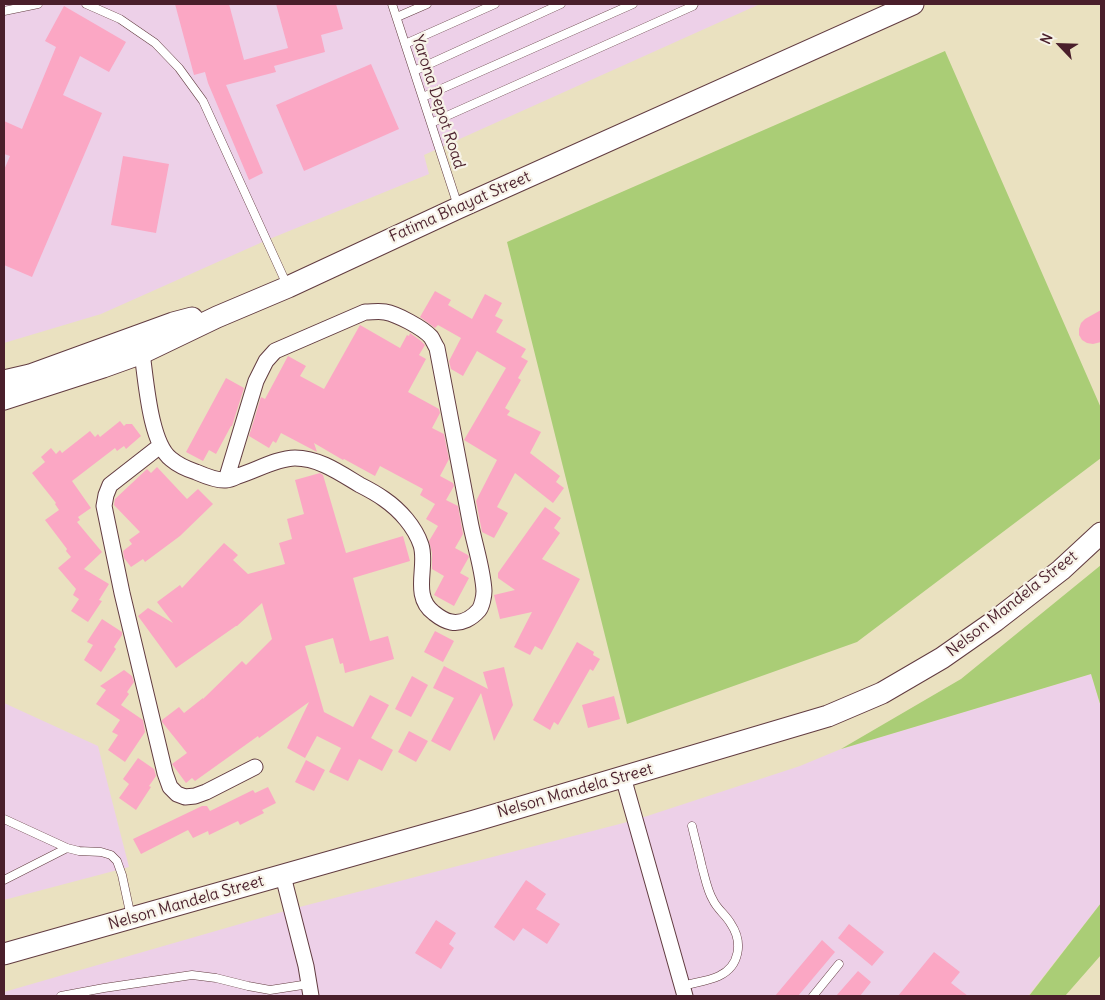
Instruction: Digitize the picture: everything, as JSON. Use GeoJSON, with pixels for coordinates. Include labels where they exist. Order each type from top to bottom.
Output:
{"type":"FeatureCollection","features":[{"type":"Feature","properties":{"kind":"main road","name":"Fatima Bhayat Street"},"geometry":{"type":"LineString","coordinates":[[4,399],[142,354],[217,316],[288,287],[458,208],[913,4]]}},
{"type":"Feature","properties":{"kind":"main road"},"geometry":{"type":"LineString","coordinates":[[4,381],[30,375],[173,322],[217,316]]}},
{"type":"Feature","properties":{"kind":"main road","name":"Nelson Mandela Street"},"geometry":{"type":"LineString","coordinates":[[4,954],[283,876],[828,716],[882,692],[942,658],[995,621],[1061,570],[1101,533]]}},
{"type":"Feature","properties":{"kind":"street"},"geometry":{"type":"LineString","coordinates":[[142,354],[155,432],[160,446],[169,459],[183,467],[226,480],[292,458],[306,459],[336,470],[385,500],[408,522],[422,547],[422,595],[428,609],[449,622],[460,622],[469,619],[480,609],[484,593],[483,580],[437,348],[431,337],[420,328],[403,319],[387,312],[365,312],[275,351],[266,360],[256,381],[226,480]]}},
{"type":"Feature","properties":{"kind":"street"},"geometry":{"type":"LineString","coordinates":[[160,446],[110,485],[104,506],[122,592],[165,773],[170,787],[177,794],[185,797],[200,794],[255,767]]}},
{"type":"Feature","properties":{"kind":"street"},"geometry":{"type":"LineString","coordinates":[[623,777],[683,991]]}},
{"type":"Feature","properties":{"kind":"street"},"geometry":{"type":"LineString","coordinates":[[283,876],[306,966],[310,990]]}},
{"type":"Feature","properties":{"kind":"lane"},"geometry":{"type":"LineString","coordinates":[[4,11],[38,4]]}},
{"type":"Feature","properties":{"kind":"lane"},"geometry":{"type":"LineString","coordinates":[[86,4],[120,19],[155,43],[179,68],[203,101],[288,287]]}},
{"type":"Feature","properties":{"kind":"lane","name":"Yarona Depot Road"},"geometry":{"type":"LineString","coordinates":[[392,4],[458,208]]}},
{"type":"Feature","properties":{"kind":"lane"},"geometry":{"type":"LineString","coordinates":[[396,17],[427,4]]}},
{"type":"Feature","properties":{"kind":"lane"},"geometry":{"type":"LineString","coordinates":[[405,44],[495,4]]}},
{"type":"Feature","properties":{"kind":"lane"},"geometry":{"type":"LineString","coordinates":[[414,71],[561,4]]}},
{"type":"Feature","properties":{"kind":"lane"},"geometry":{"type":"LineString","coordinates":[[423,97],[633,4]]}},
{"type":"Feature","properties":{"kind":"lane"},"geometry":{"type":"LineString","coordinates":[[431,123],[694,4]]}},
{"type":"Feature","properties":{"kind":"lane"},"geometry":{"type":"LineString","coordinates":[[4,819],[67,848],[78,851],[101,852],[111,856],[117,861],[122,875],[131,919]]}},
{"type":"Feature","properties":{"kind":"lane"},"geometry":{"type":"LineString","coordinates":[[683,991],[719,976],[735,961],[739,949],[738,936],[731,923],[712,900],[692,826]]}},
{"type":"Feature","properties":{"kind":"lane"},"geometry":{"type":"LineString","coordinates":[[4,880],[67,848]]}},
{"type":"Feature","properties":{"kind":"lane"},"geometry":{"type":"LineString","coordinates":[[813,996],[839,964]]}},
{"type":"Feature","properties":{"kind":"lane"},"geometry":{"type":"LineString","coordinates":[[61,996],[192,975],[216,978],[270,990],[310,990]]}},
{"type":"Feature","properties":{"kind":"shaded area"},"geometry":{"type":"Polygon","coordinates":[[[4,4],[760,4],[424,155],[429,174],[267,240],[101,314],[4,343],[4,4]]]}},
{"type":"Feature","properties":{"kind":"shaded area"},"geometry":{"type":"Polygon","coordinates":[[[1091,674],[1101,707],[1101,903],[1028,996],[4,996],[4,992],[292,909],[635,820],[800,766],[841,749],[1091,674]]]}},
{"type":"Feature","properties":{"kind":"shaded area"},"geometry":{"type":"Polygon","coordinates":[[[4,703],[98,746],[129,867],[4,900],[4,703]]]}},
{"type":"Feature","properties":{"kind":"green space"},"geometry":{"type":"Polygon","coordinates":[[[945,51],[1101,408],[1101,458],[857,642],[627,724],[507,242],[945,51]]]}},
{"type":"Feature","properties":{"kind":"green space"},"geometry":{"type":"Polygon","coordinates":[[[1101,565],[1101,707],[1091,674],[841,749],[961,679],[1101,565]]]}},
{"type":"Feature","properties":{"kind":"green space"},"geometry":{"type":"Polygon","coordinates":[[[1101,903],[1101,955],[1065,996],[1029,996],[1101,903]]]}},
{"type":"Feature","properties":{"kind":"building"},"geometry":{"type":"Polygon","coordinates":[[[175,4],[229,4],[244,60],[288,48],[276,4],[336,4],[343,29],[321,35],[325,52],[274,66],[276,72],[226,85],[263,173],[249,180],[205,72],[194,75],[175,4]]]}},
{"type":"Feature","properties":{"kind":"building"},"geometry":{"type":"Polygon","coordinates":[[[64,6],[126,42],[109,72],[80,56],[63,95],[102,113],[32,277],[4,265],[4,170],[10,156],[4,154],[4,121],[22,129],[56,47],[45,41],[64,6]]]}},
{"type":"Feature","properties":{"kind":"building"},"geometry":{"type":"Polygon","coordinates":[[[371,64],[399,129],[304,171],[276,105],[371,64]]]}},
{"type":"Feature","properties":{"kind":"building"},"geometry":{"type":"Polygon","coordinates":[[[123,156],[169,164],[156,233],[111,225],[123,156]]]}},
{"type":"Feature","properties":{"kind":"building"},"geometry":{"type":"Polygon","coordinates":[[[435,291],[451,300],[448,305],[472,319],[485,294],[502,303],[495,316],[503,320],[496,332],[526,349],[521,357],[528,361],[518,378],[521,380],[505,408],[510,411],[507,415],[541,432],[530,453],[560,476],[556,482],[564,488],[553,503],[515,473],[497,507],[508,513],[494,538],[482,532],[476,501],[497,460],[464,440],[506,368],[477,351],[463,376],[451,369],[449,361],[461,338],[438,325],[435,328],[420,317],[435,291]]]}},
{"type":"Feature","properties":{"kind":"building"},"geometry":{"type":"Polygon","coordinates":[[[1101,310],[1101,342],[1087,343],[1079,335],[1081,323],[1101,310]]]}},
{"type":"Feature","properties":{"kind":"building"},"geometry":{"type":"Polygon","coordinates":[[[360,325],[400,348],[410,333],[425,345],[419,355],[426,359],[408,392],[439,409],[440,413],[432,428],[444,434],[449,459],[440,476],[453,483],[454,486],[446,500],[458,506],[463,534],[455,548],[469,557],[460,573],[469,578],[454,606],[434,595],[444,576],[432,569],[432,553],[429,541],[438,526],[426,519],[435,504],[420,495],[423,489],[380,466],[375,476],[314,443],[317,452],[281,433],[276,443],[273,441],[269,448],[249,436],[261,397],[265,399],[288,356],[306,366],[300,376],[324,389],[360,325]]]}},
{"type":"Feature","properties":{"kind":"building"},"geometry":{"type":"Polygon","coordinates":[[[226,378],[244,388],[232,426],[216,454],[209,450],[203,461],[186,452],[226,378]]]}},
{"type":"Feature","properties":{"kind":"building"},"geometry":{"type":"Polygon","coordinates":[[[120,421],[124,426],[132,424],[141,436],[126,449],[124,446],[117,451],[115,448],[72,481],[91,508],[78,517],[80,520],[77,522],[102,552],[84,569],[109,584],[99,600],[102,601],[88,622],[71,611],[79,599],[73,595],[76,589],[58,568],[71,557],[45,520],[59,510],[56,503],[32,473],[45,462],[41,457],[51,448],[56,454],[60,450],[62,453],[90,431],[95,437],[98,434],[100,437],[120,421]]]}},
{"type":"Feature","properties":{"kind":"building"},"geometry":{"type":"Polygon","coordinates":[[[157,467],[187,499],[198,489],[213,504],[180,536],[145,562],[143,559],[131,567],[124,558],[123,551],[132,544],[129,540],[140,532],[114,505],[115,499],[147,469],[151,473],[157,467]]]}},
{"type":"Feature","properties":{"kind":"building"},"geometry":{"type":"Polygon","coordinates":[[[320,473],[323,475],[346,553],[403,536],[410,561],[353,578],[370,641],[388,636],[394,659],[345,673],[343,663],[340,664],[333,638],[305,646],[324,712],[353,727],[370,695],[389,705],[371,738],[393,750],[382,771],[359,759],[348,781],[329,772],[341,748],[317,736],[305,758],[287,748],[309,702],[195,781],[192,778],[186,783],[172,764],[187,753],[162,720],[179,707],[184,713],[203,699],[242,661],[246,665],[272,639],[262,603],[237,626],[176,668],[138,616],[148,608],[173,623],[157,602],[180,585],[182,588],[224,543],[238,555],[233,560],[248,574],[285,564],[279,543],[292,539],[287,519],[304,514],[295,480],[320,473]]]}},
{"type":"Feature","properties":{"kind":"building"},"geometry":{"type":"Polygon","coordinates":[[[545,507],[561,518],[554,528],[560,533],[542,559],[580,579],[542,650],[535,646],[530,655],[514,647],[532,612],[500,619],[494,595],[515,590],[498,578],[498,573],[545,507]]]}},
{"type":"Feature","properties":{"kind":"building"},"geometry":{"type":"Polygon","coordinates":[[[102,619],[122,632],[122,635],[114,647],[116,649],[101,672],[84,660],[93,645],[87,642],[102,619]]]}},
{"type":"Feature","properties":{"kind":"building"},"geometry":{"type":"Polygon","coordinates":[[[435,631],[454,641],[443,662],[424,652],[435,631]]]}},
{"type":"Feature","properties":{"kind":"building"},"geometry":{"type":"Polygon","coordinates":[[[577,642],[594,652],[593,655],[600,659],[593,671],[590,669],[558,725],[554,722],[550,730],[533,720],[577,642]]]}},
{"type":"Feature","properties":{"kind":"building"},"geometry":{"type":"Polygon","coordinates":[[[444,666],[488,689],[483,672],[504,667],[513,705],[494,741],[481,693],[450,751],[431,741],[454,698],[433,688],[444,666]]]}},
{"type":"Feature","properties":{"kind":"building"},"geometry":{"type":"Polygon","coordinates":[[[124,670],[132,676],[134,682],[127,692],[129,694],[121,705],[143,720],[145,732],[125,762],[108,750],[118,735],[112,732],[120,720],[96,704],[106,690],[100,686],[124,670]]]}},
{"type":"Feature","properties":{"kind":"building"},"geometry":{"type":"Polygon","coordinates":[[[412,676],[428,685],[411,717],[395,709],[412,676]]]}},
{"type":"Feature","properties":{"kind":"building"},"geometry":{"type":"Polygon","coordinates":[[[614,696],[620,719],[588,728],[582,705],[614,696]]]}},
{"type":"Feature","properties":{"kind":"building"},"geometry":{"type":"Polygon","coordinates":[[[409,731],[428,741],[416,762],[398,752],[409,731]]]}},
{"type":"Feature","properties":{"kind":"building"},"geometry":{"type":"Polygon","coordinates":[[[138,758],[154,769],[156,776],[136,810],[119,798],[129,784],[123,779],[138,758]]]}},
{"type":"Feature","properties":{"kind":"building"},"geometry":{"type":"Polygon","coordinates":[[[306,760],[325,770],[314,791],[295,782],[306,760]]]}},
{"type":"Feature","properties":{"kind":"building"},"geometry":{"type":"Polygon","coordinates":[[[268,787],[276,803],[262,810],[264,813],[240,825],[238,821],[209,835],[208,831],[193,838],[188,830],[141,854],[133,839],[202,806],[207,806],[210,811],[253,790],[255,793],[268,787]]]}},
{"type":"Feature","properties":{"kind":"building"},"geometry":{"type":"Polygon","coordinates":[[[526,880],[546,894],[536,909],[560,924],[547,944],[523,928],[514,941],[494,927],[526,880]]]}},
{"type":"Feature","properties":{"kind":"building"},"geometry":{"type":"Polygon","coordinates":[[[436,920],[456,933],[449,944],[454,948],[441,969],[415,953],[436,920]]]}},
{"type":"Feature","properties":{"kind":"building"},"geometry":{"type":"Polygon","coordinates":[[[849,924],[884,952],[872,966],[838,938],[849,924]]]}},
{"type":"Feature","properties":{"kind":"building"},"geometry":{"type":"Polygon","coordinates":[[[822,940],[835,952],[798,996],[775,996],[822,940]]]}},
{"type":"Feature","properties":{"kind":"building"},"geometry":{"type":"Polygon","coordinates":[[[934,952],[960,972],[951,983],[968,996],[898,996],[934,952]]]}},
{"type":"Feature","properties":{"kind":"building"},"geometry":{"type":"Polygon","coordinates":[[[858,971],[871,982],[860,996],[836,996],[858,971]]]}}]}
